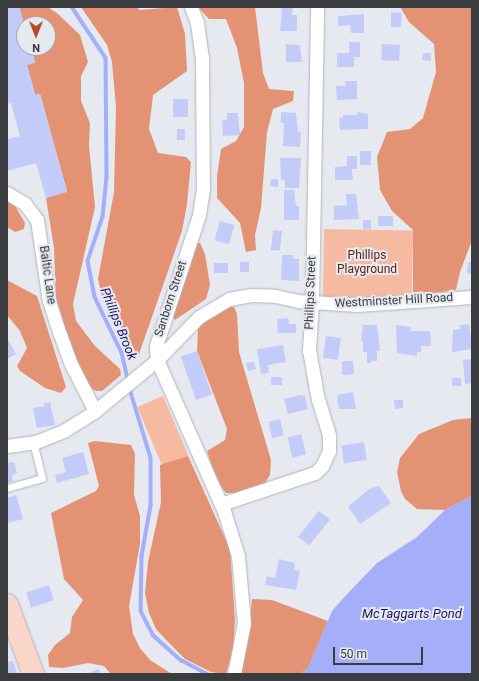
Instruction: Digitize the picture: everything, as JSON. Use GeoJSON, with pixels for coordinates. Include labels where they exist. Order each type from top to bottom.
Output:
{"type":"FeatureCollection","features":[{"type":"Feature","properties":{"kind":"main road"},"geometry":{"type":"LineString","coordinates":[[8,608],[34,674]]}},
{"type":"Feature","properties":{"kind":"street","name":"Sanborn Street"},"geometry":{"type":"LineString","coordinates":[[191,7],[197,23],[202,57],[203,189],[198,215],[158,333],[157,360],[221,504],[238,556],[243,598],[244,630],[234,674]]}},
{"type":"Feature","properties":{"kind":"street","name":"Phillips Street"},"geometry":{"type":"LineString","coordinates":[[221,504],[315,473],[326,461],[329,451],[329,435],[318,400],[309,350],[312,302],[317,7]]}},
{"type":"Feature","properties":{"kind":"street","name":"Baltic Lane"},"geometry":{"type":"LineString","coordinates":[[7,192],[25,204],[37,220],[50,301],[60,334],[71,364],[96,411]]}},
{"type":"Feature","properties":{"kind":"street","name":"Westminster Hill Road"},"geometry":{"type":"LineString","coordinates":[[7,446],[33,443],[65,430],[96,411],[157,360],[198,316],[229,299],[260,296],[312,302],[380,304],[472,296]]}},
{"type":"Feature","properties":{"kind":"lane"},"geometry":{"type":"LineString","coordinates":[[7,488],[42,478],[33,443]]}},
{"type":"Feature","properties":{"kind":"green space","name":"Phillips Playground"},"geometry":{"type":"Polygon","coordinates":[[[324,229],[413,231],[412,299],[323,297],[324,229]]]}},
{"type":"Feature","properties":{"kind":"green space"},"geometry":{"type":"Polygon","coordinates":[[[163,396],[188,456],[163,467],[137,407],[163,396]]]}},
{"type":"Feature","properties":{"kind":"shaded area"},"geometry":{"type":"Polygon","coordinates":[[[19,7],[48,7],[58,14],[80,35],[88,62],[81,76],[81,101],[90,123],[89,146],[95,207],[73,304],[76,321],[95,346],[120,369],[121,375],[102,391],[96,391],[88,386],[76,364],[56,299],[54,248],[46,198],[67,191],[40,94],[35,95],[27,65],[35,62],[33,56],[56,56],[56,16],[22,16],[19,7]]]}},
{"type":"Feature","properties":{"kind":"shaded area"},"geometry":{"type":"Polygon","coordinates":[[[81,7],[136,7],[140,10],[177,7],[185,34],[187,71],[153,95],[149,129],[158,153],[186,157],[191,162],[187,204],[182,231],[138,357],[129,339],[103,301],[98,279],[114,192],[116,107],[112,62],[107,45],[81,7]]]}},
{"type":"Feature","properties":{"kind":"shaded area"},"geometry":{"type":"Polygon","coordinates":[[[198,7],[255,7],[263,73],[269,89],[294,91],[293,101],[273,109],[267,132],[261,208],[255,235],[256,250],[246,252],[240,223],[217,198],[217,176],[221,149],[236,141],[244,127],[244,83],[237,48],[226,19],[209,19],[198,7]]]}},
{"type":"Feature","properties":{"kind":"shaded area"},"geometry":{"type":"Polygon","coordinates":[[[400,7],[472,7],[472,240],[460,272],[456,290],[413,296],[413,230],[392,211],[380,190],[377,157],[387,132],[410,129],[423,118],[436,72],[434,44],[409,22],[400,7]]]}},
{"type":"Feature","properties":{"kind":"shaded area"},"geometry":{"type":"Polygon","coordinates":[[[7,200],[15,206],[25,223],[24,229],[15,232],[7,227],[7,200]]]}},
{"type":"Feature","properties":{"kind":"shaded area"},"geometry":{"type":"Polygon","coordinates":[[[197,243],[200,243],[205,254],[210,285],[206,299],[175,320],[173,316],[191,249],[197,243]]]}},
{"type":"Feature","properties":{"kind":"shaded area"},"geometry":{"type":"Polygon","coordinates":[[[7,280],[37,296],[66,387],[61,393],[45,388],[20,371],[17,366],[27,348],[20,331],[7,315],[7,280]]]}},
{"type":"Feature","properties":{"kind":"shaded area"},"geometry":{"type":"Polygon","coordinates":[[[230,307],[234,307],[237,314],[239,352],[271,460],[270,475],[265,483],[236,493],[226,493],[217,481],[207,451],[225,440],[227,429],[197,351],[198,328],[204,320],[230,307]]]}},
{"type":"Feature","properties":{"kind":"shaded area"},"geometry":{"type":"Polygon","coordinates":[[[472,418],[472,496],[445,510],[417,509],[405,499],[401,491],[397,472],[400,458],[419,434],[453,420],[472,418]]]}},
{"type":"Feature","properties":{"kind":"shaded area"},"geometry":{"type":"Polygon","coordinates":[[[95,441],[131,445],[135,454],[134,495],[140,516],[140,544],[129,606],[133,634],[140,648],[150,660],[172,674],[111,674],[104,666],[88,663],[63,668],[49,667],[48,655],[55,645],[70,633],[72,617],[83,600],[64,579],[51,513],[96,491],[99,486],[88,443],[95,441]]]}},
{"type":"Feature","properties":{"kind":"shaded area"},"geometry":{"type":"Polygon","coordinates":[[[188,456],[230,549],[235,620],[233,650],[226,674],[211,672],[185,659],[168,642],[156,629],[149,613],[145,593],[148,562],[161,502],[160,465],[188,456]]]}},
{"type":"Feature","properties":{"kind":"shaded area"},"geometry":{"type":"Polygon","coordinates":[[[252,599],[272,600],[328,621],[308,668],[300,674],[239,674],[249,630],[252,599]]]}},
{"type":"Feature","properties":{"kind":"water","name":"McTaggarts Pond"},"geometry":{"type":"Polygon","coordinates":[[[472,496],[472,674],[300,674],[308,668],[332,611],[348,593],[377,563],[417,537],[445,510],[472,496]]]}},
{"type":"Feature","properties":{"kind":"building"},"geometry":{"type":"Polygon","coordinates":[[[7,7],[19,7],[22,16],[16,16],[16,56],[33,56],[35,63],[27,65],[35,95],[40,94],[67,192],[46,198],[36,163],[7,171],[7,139],[20,136],[11,103],[7,104],[7,7]]]}},
{"type":"Feature","properties":{"kind":"building"},"geometry":{"type":"Polygon","coordinates":[[[282,7],[293,7],[292,15],[297,15],[297,31],[280,31],[282,7]]]}},
{"type":"Feature","properties":{"kind":"building"},"geometry":{"type":"Polygon","coordinates":[[[391,12],[402,13],[401,27],[391,27],[391,12]]]}},
{"type":"Feature","properties":{"kind":"building"},"geometry":{"type":"Polygon","coordinates":[[[364,14],[364,33],[351,33],[350,25],[338,26],[338,16],[364,14]]]}},
{"type":"Feature","properties":{"kind":"building"},"geometry":{"type":"Polygon","coordinates":[[[349,42],[360,42],[360,57],[354,57],[354,67],[337,67],[337,53],[349,53],[349,42]]]}},
{"type":"Feature","properties":{"kind":"building"},"geometry":{"type":"Polygon","coordinates":[[[286,44],[300,45],[302,62],[286,62],[286,44]]]}},
{"type":"Feature","properties":{"kind":"building"},"geometry":{"type":"Polygon","coordinates":[[[382,44],[400,45],[399,61],[381,60],[382,44]]]}},
{"type":"Feature","properties":{"kind":"building"},"geometry":{"type":"Polygon","coordinates":[[[423,53],[431,53],[431,61],[422,60],[423,53]]]}},
{"type":"Feature","properties":{"kind":"building"},"geometry":{"type":"Polygon","coordinates":[[[345,81],[357,81],[357,99],[337,100],[336,86],[346,86],[345,81]]]}},
{"type":"Feature","properties":{"kind":"building"},"geometry":{"type":"Polygon","coordinates":[[[173,99],[188,99],[188,117],[173,117],[173,99]]]}},
{"type":"Feature","properties":{"kind":"building"},"geometry":{"type":"Polygon","coordinates":[[[281,112],[296,113],[298,132],[301,132],[300,147],[283,146],[284,123],[281,123],[281,112]]]}},
{"type":"Feature","properties":{"kind":"building"},"geometry":{"type":"Polygon","coordinates":[[[357,112],[368,114],[368,129],[340,130],[339,118],[343,118],[343,115],[357,115],[357,112]]]}},
{"type":"Feature","properties":{"kind":"building"},"geometry":{"type":"Polygon","coordinates":[[[227,113],[238,113],[240,135],[223,136],[222,120],[227,120],[227,113]]]}},
{"type":"Feature","properties":{"kind":"building"},"geometry":{"type":"Polygon","coordinates":[[[177,129],[185,129],[185,140],[177,140],[177,129]]]}},
{"type":"Feature","properties":{"kind":"building"},"geometry":{"type":"Polygon","coordinates":[[[360,151],[371,151],[371,165],[360,165],[360,151]]]}},
{"type":"Feature","properties":{"kind":"building"},"geometry":{"type":"Polygon","coordinates":[[[347,156],[357,156],[357,169],[352,169],[353,180],[335,180],[335,167],[347,166],[347,156]]]}},
{"type":"Feature","properties":{"kind":"building"},"geometry":{"type":"Polygon","coordinates":[[[280,158],[301,158],[299,188],[285,188],[285,180],[281,180],[280,158]]]}},
{"type":"Feature","properties":{"kind":"building"},"geometry":{"type":"Polygon","coordinates":[[[278,179],[278,187],[270,186],[271,180],[278,179]]]}},
{"type":"Feature","properties":{"kind":"building"},"geometry":{"type":"Polygon","coordinates":[[[284,190],[294,190],[296,206],[299,206],[299,220],[284,220],[284,190]]]}},
{"type":"Feature","properties":{"kind":"building"},"geometry":{"type":"Polygon","coordinates":[[[346,194],[356,194],[359,219],[334,220],[334,206],[347,205],[346,194]]]}},
{"type":"Feature","properties":{"kind":"building"},"geometry":{"type":"Polygon","coordinates":[[[378,216],[393,216],[393,226],[378,226],[378,216]]]}},
{"type":"Feature","properties":{"kind":"building"},"geometry":{"type":"Polygon","coordinates":[[[363,220],[371,220],[371,229],[363,229],[363,220]]]}},
{"type":"Feature","properties":{"kind":"building"},"geometry":{"type":"Polygon","coordinates":[[[220,221],[234,225],[229,244],[214,240],[220,221]]]}},
{"type":"Feature","properties":{"kind":"building"},"geometry":{"type":"Polygon","coordinates":[[[273,230],[282,231],[280,251],[271,250],[273,230]]]}},
{"type":"Feature","properties":{"kind":"building"},"geometry":{"type":"Polygon","coordinates":[[[282,255],[293,255],[293,259],[299,259],[299,281],[281,280],[282,255]]]}},
{"type":"Feature","properties":{"kind":"building"},"geometry":{"type":"Polygon","coordinates":[[[240,262],[249,262],[249,272],[240,272],[240,262]]]}},
{"type":"Feature","properties":{"kind":"building"},"geometry":{"type":"Polygon","coordinates":[[[468,262],[472,263],[472,274],[467,273],[468,262]]]}},
{"type":"Feature","properties":{"kind":"building"},"geometry":{"type":"Polygon","coordinates":[[[214,263],[228,263],[228,273],[214,273],[214,263]]]}},
{"type":"Feature","properties":{"kind":"building"},"geometry":{"type":"Polygon","coordinates":[[[288,318],[289,324],[296,324],[296,333],[278,333],[277,319],[288,318]]]}},
{"type":"Feature","properties":{"kind":"building"},"geometry":{"type":"Polygon","coordinates":[[[469,324],[472,349],[452,352],[453,330],[460,329],[460,325],[469,324]]]}},
{"type":"Feature","properties":{"kind":"building"},"geometry":{"type":"Polygon","coordinates":[[[363,325],[377,325],[380,351],[377,351],[377,361],[371,361],[371,363],[367,363],[367,352],[363,352],[363,341],[361,341],[363,325]]]}},
{"type":"Feature","properties":{"kind":"building"},"geometry":{"type":"Polygon","coordinates":[[[396,325],[411,327],[411,331],[430,331],[431,346],[421,346],[421,352],[417,352],[417,356],[397,353],[396,325]]]}},
{"type":"Feature","properties":{"kind":"building"},"geometry":{"type":"Polygon","coordinates":[[[326,336],[341,338],[338,360],[323,358],[326,336]]]}},
{"type":"Feature","properties":{"kind":"building"},"geometry":{"type":"Polygon","coordinates":[[[7,338],[16,354],[7,359],[7,338]]]}},
{"type":"Feature","properties":{"kind":"building"},"geometry":{"type":"Polygon","coordinates":[[[283,345],[286,362],[268,365],[269,373],[261,374],[257,349],[283,345]]]}},
{"type":"Feature","properties":{"kind":"building"},"geometry":{"type":"Polygon","coordinates":[[[197,351],[212,394],[196,400],[181,357],[197,351]]]}},
{"type":"Feature","properties":{"kind":"building"},"geometry":{"type":"Polygon","coordinates":[[[472,359],[472,383],[465,384],[463,360],[472,359]]]}},
{"type":"Feature","properties":{"kind":"building"},"geometry":{"type":"Polygon","coordinates":[[[342,361],[353,361],[354,374],[342,375],[342,361]]]}},
{"type":"Feature","properties":{"kind":"building"},"geometry":{"type":"Polygon","coordinates":[[[254,362],[256,369],[248,371],[246,363],[254,362]]]}},
{"type":"Feature","properties":{"kind":"building"},"geometry":{"type":"Polygon","coordinates":[[[271,377],[282,377],[282,385],[271,385],[271,377]]]}},
{"type":"Feature","properties":{"kind":"building"},"geometry":{"type":"Polygon","coordinates":[[[452,378],[461,378],[461,386],[452,386],[452,378]]]}},
{"type":"Feature","properties":{"kind":"building"},"geometry":{"type":"Polygon","coordinates":[[[353,392],[356,409],[339,409],[337,395],[353,392]]]}},
{"type":"Feature","properties":{"kind":"building"},"geometry":{"type":"Polygon","coordinates":[[[301,395],[305,396],[308,409],[288,414],[284,399],[301,395]]]}},
{"type":"Feature","properties":{"kind":"building"},"geometry":{"type":"Polygon","coordinates":[[[394,400],[403,400],[403,408],[395,409],[394,400]]]}},
{"type":"Feature","properties":{"kind":"building"},"geometry":{"type":"Polygon","coordinates":[[[50,402],[55,425],[37,428],[33,408],[45,406],[44,403],[50,402]]]}},
{"type":"Feature","properties":{"kind":"building"},"geometry":{"type":"Polygon","coordinates":[[[280,419],[284,436],[272,438],[268,422],[280,419]]]}},
{"type":"Feature","properties":{"kind":"building"},"geometry":{"type":"Polygon","coordinates":[[[301,434],[306,454],[292,458],[287,437],[301,434]]]}},
{"type":"Feature","properties":{"kind":"building"},"geometry":{"type":"Polygon","coordinates":[[[364,442],[367,460],[344,463],[341,446],[364,442]]]}},
{"type":"Feature","properties":{"kind":"building"},"geometry":{"type":"Polygon","coordinates":[[[83,452],[89,474],[57,483],[55,475],[66,472],[62,458],[83,452]]]}},
{"type":"Feature","properties":{"kind":"building"},"geometry":{"type":"Polygon","coordinates":[[[7,459],[9,463],[14,462],[17,473],[12,475],[13,481],[7,483],[7,459]]]}},
{"type":"Feature","properties":{"kind":"building"},"geometry":{"type":"Polygon","coordinates":[[[379,486],[391,503],[360,524],[348,507],[369,489],[379,486]]]}},
{"type":"Feature","properties":{"kind":"building"},"geometry":{"type":"Polygon","coordinates":[[[16,495],[23,519],[8,523],[7,498],[16,495]]]}},
{"type":"Feature","properties":{"kind":"building"},"geometry":{"type":"Polygon","coordinates":[[[319,511],[330,520],[309,545],[298,537],[319,511]]]}},
{"type":"Feature","properties":{"kind":"building"},"geometry":{"type":"Polygon","coordinates":[[[279,559],[295,563],[294,570],[300,571],[296,590],[265,585],[267,576],[275,578],[279,559]]]}},
{"type":"Feature","properties":{"kind":"building"},"geometry":{"type":"Polygon","coordinates":[[[49,585],[54,600],[31,608],[26,592],[49,585]]]}},
{"type":"Feature","properties":{"kind":"building"},"geometry":{"type":"Polygon","coordinates":[[[13,661],[17,674],[7,674],[7,662],[13,661]]]}},
{"type":"Feature","properties":{"kind":"building"},"geometry":{"type":"Polygon","coordinates":[[[99,669],[100,674],[86,674],[99,669]]]}},
{"type":"Feature","properties":{"kind":"waterway","name":"Phillips Brook"},"geometry":{"type":"LineString","coordinates":[[72,7],[106,58],[107,177],[103,217],[88,261],[95,297],[122,353],[128,380]]}},
{"type":"Feature","properties":{"kind":"waterway","name":"Phillips Brook"},"geometry":{"type":"LineString","coordinates":[[129,386],[151,458],[151,506],[142,556],[141,611],[153,635],[181,660],[207,674]]}}]}
